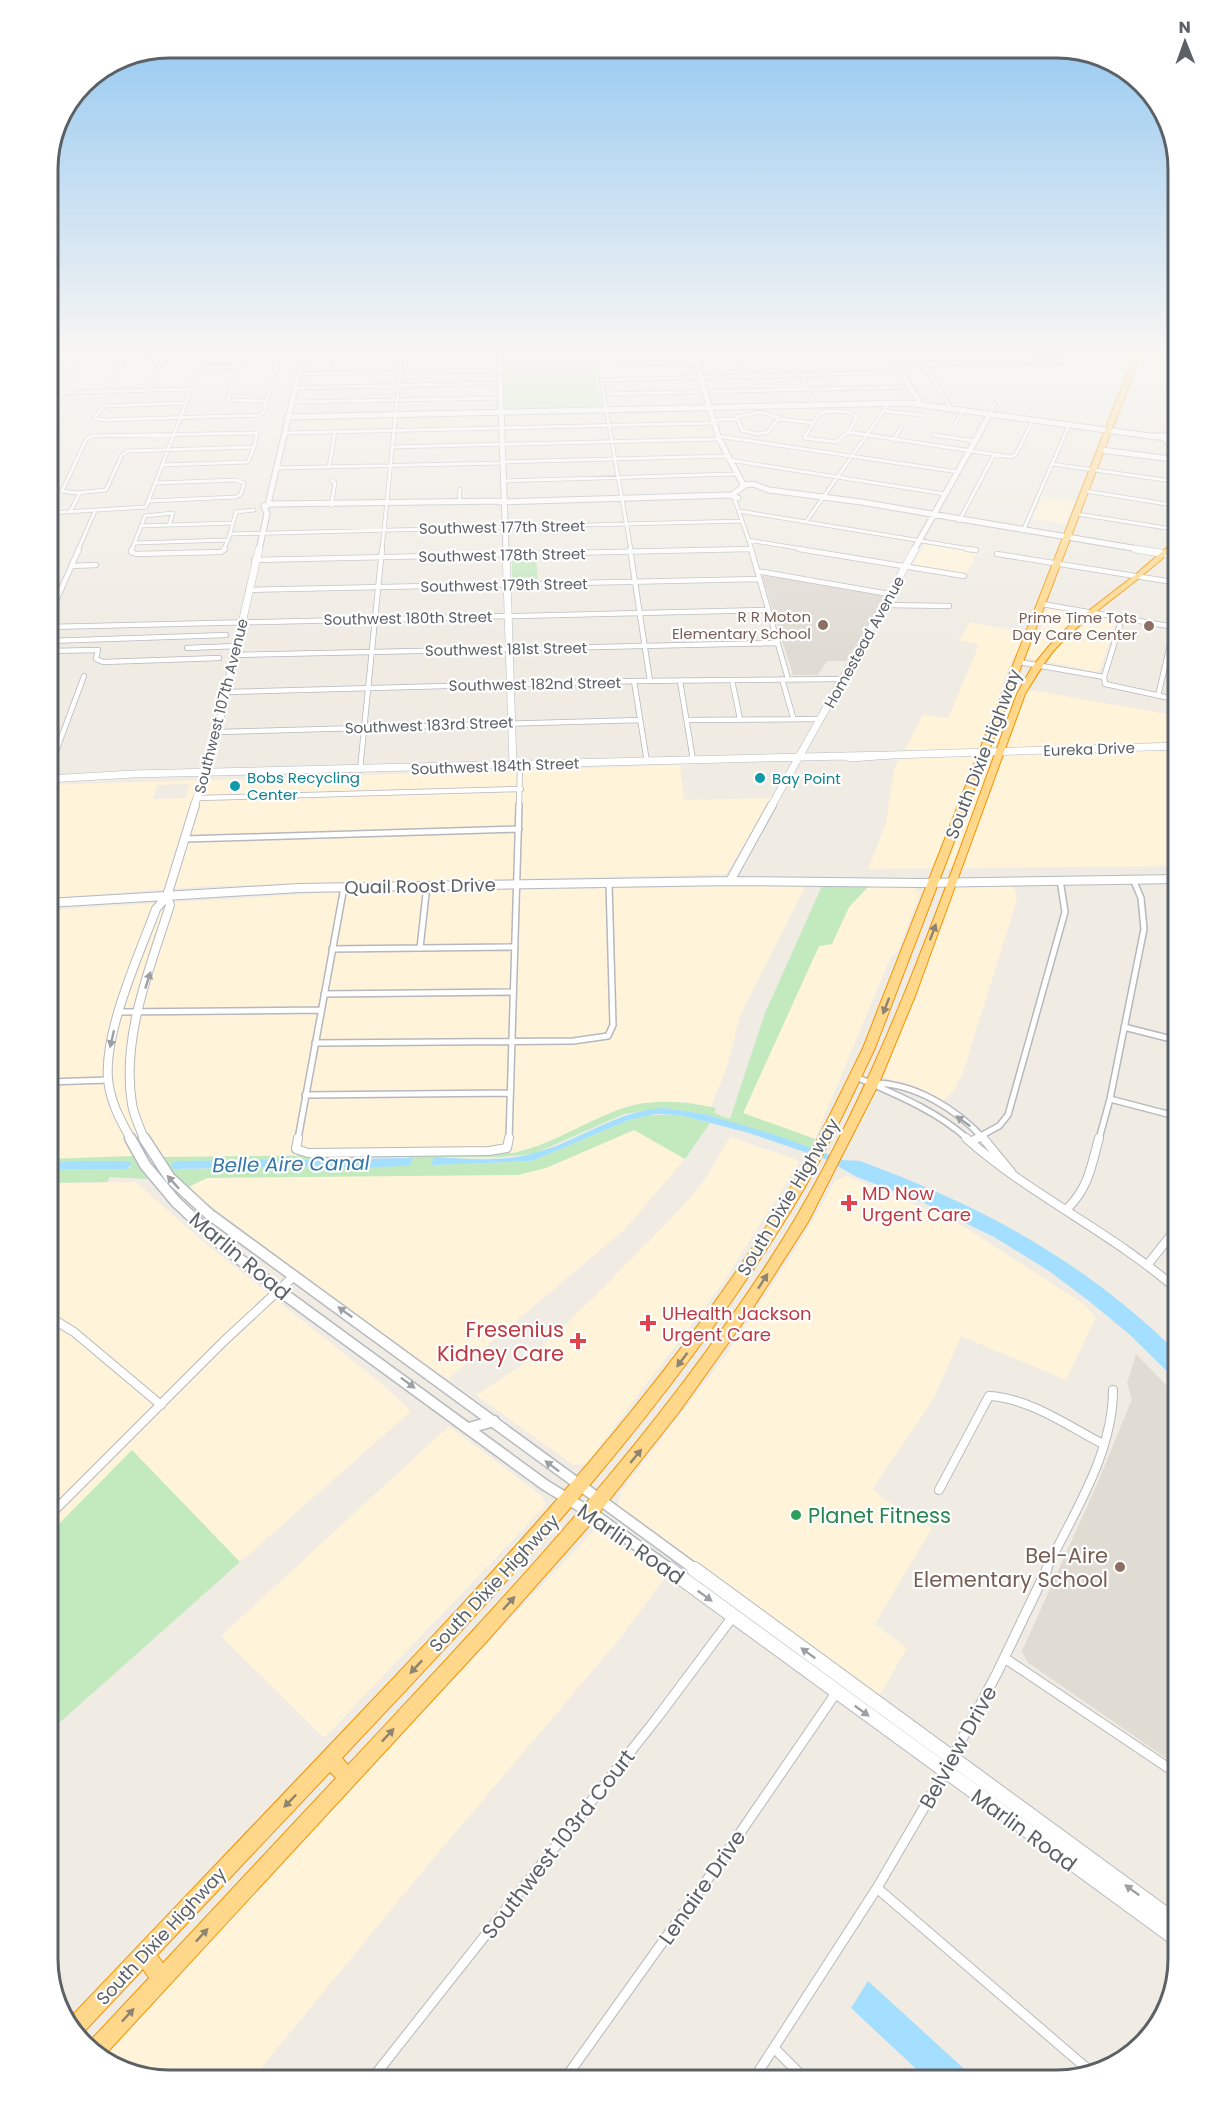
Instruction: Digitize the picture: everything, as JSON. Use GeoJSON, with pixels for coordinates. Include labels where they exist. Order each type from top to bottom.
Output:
{"type":"FeatureCollection","features":[{"type":"Feature","properties":{"kind":"highway","name":"South Dixie Highway"},"geometry":{"type":"LineString","coordinates":[[79,2023],[330,1758],[575,1494],[657,1394],[764,1243],[813,1161],[856,1077],[907,952],[1101,450]]}},
{"type":"Feature","properties":{"kind":"highway","name":"South Dixie Highway"},"geometry":{"type":"LineString","coordinates":[[100,2045],[481,1635],[594,1506],[675,1407],[744,1310],[803,1218],[873,1083],[914,984],[1026,684],[1037,665],[1061,636],[1168,550]]}},
{"type":"Feature","properties":{"kind":"highway"},"geometry":{"type":"LineString","coordinates":[[1011,681],[1026,684]]}},
{"type":"Feature","properties":{"kind":"highway"},"geometry":{"type":"LineString","coordinates":[[966,799],[981,802]]}},
{"type":"Feature","properties":{"kind":"highway"},"geometry":{"type":"LineString","coordinates":[[907,952],[913,968],[918,971]]}},
{"type":"Feature","properties":{"kind":"highway"},"geometry":{"type":"LineString","coordinates":[[902,964],[914,984]]}},
{"type":"Feature","properties":{"kind":"highway"},"geometry":{"type":"LineString","coordinates":[[725,1300],[744,1310]]}},
{"type":"Feature","properties":{"kind":"highway"},"geometry":{"type":"LineString","coordinates":[[330,1758],[348,1778]]}},
{"type":"Feature","properties":{"kind":"highway"},"geometry":{"type":"LineString","coordinates":[[144,1954],[162,1978]]}},
{"type":"Feature","properties":{"kind":"street"},"geometry":{"type":"LineString","coordinates":[[83,450],[62,490],[80,493],[103,491],[108,488],[126,451],[141,450]]}},
{"type":"Feature","properties":{"kind":"street"},"geometry":{"type":"LineString","coordinates":[[59,513],[144,509],[168,450]]}},
{"type":"Feature","properties":{"kind":"street"},"geometry":{"type":"LineString","coordinates":[[162,465],[248,462],[253,450]]}},
{"type":"Feature","properties":{"kind":"street","name":"Southwest 107th Avenue"},"geometry":{"type":"LineString","coordinates":[[108,1080],[109,1050],[120,1012],[156,909],[167,896],[206,774],[243,622],[261,532],[270,506],[281,450]]}},
{"type":"Feature","properties":{"kind":"street"},"geometry":{"type":"LineString","coordinates":[[329,467],[332,450]]}},
{"type":"Feature","properties":{"kind":"street"},"geometry":{"type":"LineString","coordinates":[[360,770],[391,450]]}},
{"type":"Feature","properties":{"kind":"street"},"geometry":{"type":"LineString","coordinates":[[344,887],[295,1144],[297,1150],[320,1153],[505,1149],[509,1143],[521,789],[511,723],[502,450]]}},
{"type":"Feature","properties":{"kind":"street"},"geometry":{"type":"LineString","coordinates":[[614,450],[650,681]]}},
{"type":"Feature","properties":{"kind":"street"},"geometry":{"type":"LineString","coordinates":[[724,450],[744,486],[1168,555]]}},
{"type":"Feature","properties":{"kind":"street"},"geometry":{"type":"LineString","coordinates":[[812,450],[958,472]]}},
{"type":"Feature","properties":{"kind":"street"},"geometry":{"type":"LineString","coordinates":[[806,522],[856,450]]}},
{"type":"Feature","properties":{"kind":"street"},"geometry":{"type":"LineString","coordinates":[[957,450],[1012,457],[1016,450]]}},
{"type":"Feature","properties":{"kind":"street"},"geometry":{"type":"LineString","coordinates":[[1023,531],[1058,450]]}},
{"type":"Feature","properties":{"kind":"street"},"geometry":{"type":"LineString","coordinates":[[1103,450],[1168,459]]}},
{"type":"Feature","properties":{"kind":"street","name":"Homestead Avenue"},"geometry":{"type":"LineString","coordinates":[[730,880],[969,452]]}},
{"type":"Feature","properties":{"kind":"street"},"geometry":{"type":"LineString","coordinates":[[959,521],[994,455]]}},
{"type":"Feature","properties":{"kind":"street"},"geometry":{"type":"LineString","coordinates":[[277,468],[728,458],[945,494]]}},
{"type":"Feature","properties":{"kind":"street"},"geometry":{"type":"LineString","coordinates":[[1052,464],[1168,480]]}},
{"type":"Feature","properties":{"kind":"street"},"geometry":{"type":"LineString","coordinates":[[503,481],[736,475],[753,488]]}},
{"type":"Feature","properties":{"kind":"street"},"geometry":{"type":"LineString","coordinates":[[331,505],[335,483],[332,480]]}},
{"type":"Feature","properties":{"kind":"street"},"geometry":{"type":"LineString","coordinates":[[149,501],[238,497],[244,483],[241,481],[156,483]]}},
{"type":"Feature","properties":{"kind":"street"},"geometry":{"type":"LineString","coordinates":[[731,498],[744,486]]}},
{"type":"Feature","properties":{"kind":"street"},"geometry":{"type":"LineString","coordinates":[[270,506],[706,496],[731,498],[753,488]]}},
{"type":"Feature","properties":{"kind":"street"},"geometry":{"type":"LineString","coordinates":[[459,502],[460,489]]}},
{"type":"Feature","properties":{"kind":"street"},"geometry":{"type":"LineString","coordinates":[[1085,491],[1168,504]]}},
{"type":"Feature","properties":{"kind":"street"},"geometry":{"type":"LineString","coordinates":[[70,512],[80,493]]}},
{"type":"Feature","properties":{"kind":"street"},"geometry":{"type":"LineString","coordinates":[[731,498],[740,511],[778,643],[793,717]]}},
{"type":"Feature","properties":{"kind":"street"},"geometry":{"type":"LineString","coordinates":[[170,525],[173,513],[147,515],[132,552],[138,555],[221,552],[226,548],[236,512],[255,510]]}},
{"type":"Feature","properties":{"kind":"street"},"geometry":{"type":"LineString","coordinates":[[59,594],[95,511]]}},
{"type":"Feature","properties":{"kind":"street"},"geometry":{"type":"LineString","coordinates":[[740,511],[976,550]]}},
{"type":"Feature","properties":{"kind":"street"},"geometry":{"type":"LineString","coordinates":[[1077,514],[1168,528]]}},
{"type":"Feature","properties":{"kind":"street","name":"Southwest 177th Street"},"geometry":{"type":"LineString","coordinates":[[230,533],[742,522]]}},
{"type":"Feature","properties":{"kind":"street"},"geometry":{"type":"LineString","coordinates":[[141,526],[233,523]]}},
{"type":"Feature","properties":{"kind":"street"},"geometry":{"type":"LineString","coordinates":[[135,543],[228,540]]}},
{"type":"Feature","properties":{"kind":"street"},"geometry":{"type":"LineString","coordinates":[[748,540],[964,576]]}},
{"type":"Feature","properties":{"kind":"street","name":"Southwest 178th Street"},"geometry":{"type":"LineString","coordinates":[[255,561],[750,549]]}},
{"type":"Feature","properties":{"kind":"street"},"geometry":{"type":"LineString","coordinates":[[997,554],[1168,581]]}},
{"type":"Feature","properties":{"kind":"street"},"geometry":{"type":"LineString","coordinates":[[71,566],[96,565]]}},
{"type":"Feature","properties":{"kind":"street"},"geometry":{"type":"LineString","coordinates":[[757,571],[889,594]]}},
{"type":"Feature","properties":{"kind":"street","name":"Southwest 179th Street"},"geometry":{"type":"LineString","coordinates":[[248,590],[759,579]]}},
{"type":"Feature","properties":{"kind":"street"},"geometry":{"type":"LineString","coordinates":[[885,604],[949,606]]}},
{"type":"Feature","properties":{"kind":"street"},"geometry":{"type":"LineString","coordinates":[[1042,604],[1168,626]]}},
{"type":"Feature","properties":{"kind":"street","name":"Southwest 180th Street"},"geometry":{"type":"LineString","coordinates":[[59,627],[768,610]]}},
{"type":"Feature","properties":{"kind":"street"},"geometry":{"type":"LineString","coordinates":[[1122,618],[1104,677],[1107,686],[1168,698]]}},
{"type":"Feature","properties":{"kind":"street"},"geometry":{"type":"LineString","coordinates":[[59,641],[226,634]]}},
{"type":"Feature","properties":{"kind":"street"},"geometry":{"type":"LineString","coordinates":[[183,659],[190,636]]}},
{"type":"Feature","properties":{"kind":"street"},"geometry":{"type":"LineString","coordinates":[[103,639],[96,658],[102,662],[219,658]]}},
{"type":"Feature","properties":{"kind":"street","name":"Southwest 181st Street"},"geometry":{"type":"LineString","coordinates":[[235,655],[778,643]]}},
{"type":"Feature","properties":{"kind":"street"},"geometry":{"type":"LineString","coordinates":[[187,646],[237,645]]}},
{"type":"Feature","properties":{"kind":"street"},"geometry":{"type":"LineString","coordinates":[[59,651],[99,650]]}},
{"type":"Feature","properties":{"kind":"street"},"geometry":{"type":"LineString","coordinates":[[1158,696],[1168,655]]}},
{"type":"Feature","properties":{"kind":"street"},"geometry":{"type":"LineString","coordinates":[[1019,662],[1104,677]]}},
{"type":"Feature","properties":{"kind":"street"},"geometry":{"type":"LineString","coordinates":[[59,749],[84,676]]}},
{"type":"Feature","properties":{"kind":"street","name":"Southwest 182nd Street"},"geometry":{"type":"LineString","coordinates":[[226,692],[634,681],[843,679]]}},
{"type":"Feature","properties":{"kind":"street"},"geometry":{"type":"LineString","coordinates":[[732,680],[740,719]]}},
{"type":"Feature","properties":{"kind":"street"},"geometry":{"type":"LineString","coordinates":[[634,681],[647,762]]}},
{"type":"Feature","properties":{"kind":"street"},"geometry":{"type":"LineString","coordinates":[[680,681],[693,760]]}},
{"type":"Feature","properties":{"kind":"street"},"geometry":{"type":"LineString","coordinates":[[687,720],[820,718]]}},
{"type":"Feature","properties":{"kind":"street","name":"Southwest 183rd Street"},"geometry":{"type":"LineString","coordinates":[[217,732],[640,720]]}},
{"type":"Feature","properties":{"kind":"street","name":"Eureka Drive"},"geometry":{"type":"LineString","coordinates":[[999,752],[1168,746]]}},
{"type":"Feature","properties":{"kind":"street","name":"Southwest 184th Street"},"geometry":{"type":"LineString","coordinates":[[59,777],[126,779],[145,776],[206,774],[999,752]]}},
{"type":"Feature","properties":{"kind":"street"},"geometry":{"type":"LineString","coordinates":[[198,798],[521,789]]}},
{"type":"Feature","properties":{"kind":"street"},"geometry":{"type":"LineString","coordinates":[[185,839],[519,829]]}},
{"type":"Feature","properties":{"kind":"street"},"geometry":{"type":"LineString","coordinates":[[1067,1209],[1083,1192],[1110,1099],[1144,923],[1141,898],[1133,879]]}},
{"type":"Feature","properties":{"kind":"street","name":"Quail Roost Drive"},"geometry":{"type":"LineString","coordinates":[[59,902],[344,887],[427,885],[730,880],[919,883],[935,880],[1168,879]]}},
{"type":"Feature","properties":{"kind":"street"},"geometry":{"type":"LineString","coordinates":[[972,1141],[1005,1119],[1020,1077],[1065,913],[1065,900],[1060,880]]}},
{"type":"Feature","properties":{"kind":"street"},"geometry":{"type":"LineString","coordinates":[[315,1043],[593,1040],[608,1036],[613,1025],[609,882]]}},
{"type":"Feature","properties":{"kind":"street"},"geometry":{"type":"LineString","coordinates":[[420,948],[427,885]]}},
{"type":"Feature","properties":{"kind":"street","name":"Southwest 107th Avenue"},"geometry":{"type":"LineString","coordinates":[[127,1078],[129,1046],[170,905],[167,896]]}},
{"type":"Feature","properties":{"kind":"street"},"geometry":{"type":"LineString","coordinates":[[332,949],[515,947]]}},
{"type":"Feature","properties":{"kind":"street"},"geometry":{"type":"LineString","coordinates":[[139,955],[156,955]]}},
{"type":"Feature","properties":{"kind":"street"},"geometry":{"type":"LineString","coordinates":[[324,994],[513,992]]}},
{"type":"Feature","properties":{"kind":"street"},"geometry":{"type":"LineString","coordinates":[[120,1012],[321,1010]]}},
{"type":"Feature","properties":{"kind":"street"},"geometry":{"type":"LineString","coordinates":[[1124,1027],[1168,1038]]}},
{"type":"Feature","properties":{"kind":"street"},"geometry":{"type":"LineString","coordinates":[[856,1077],[935,1113],[1017,1179],[1067,1209],[1148,1264],[1168,1281]]}},
{"type":"Feature","properties":{"kind":"street"},"geometry":{"type":"LineString","coordinates":[[58,1082],[127,1078]]}},
{"type":"Feature","properties":{"kind":"street","name":"Marlin Road"},"geometry":{"type":"LineString","coordinates":[[127,1078],[132,1112],[140,1131],[169,1177],[203,1209],[494,1421],[575,1494],[594,1506],[733,1617],[1168,1933]]}},
{"type":"Feature","properties":{"kind":"street","name":"Marlin Road"},"geometry":{"type":"LineString","coordinates":[[108,1080],[120,1122],[159,1182],[223,1246],[279,1290],[469,1428],[594,1506],[742,1605],[1168,1916]]}},
{"type":"Feature","properties":{"kind":"street"},"geometry":{"type":"LineString","coordinates":[[873,1083],[886,1081],[933,1101],[981,1136],[1017,1179]]}},
{"type":"Feature","properties":{"kind":"street"},"geometry":{"type":"LineString","coordinates":[[305,1095],[510,1093]]}},
{"type":"Feature","properties":{"kind":"street"},"geometry":{"type":"LineString","coordinates":[[1110,1099],[1168,1114]]}},
{"type":"Feature","properties":{"kind":"street"},"geometry":{"type":"LineString","coordinates":[[1148,1264],[1168,1239]]}},
{"type":"Feature","properties":{"kind":"street"},"geometry":{"type":"LineString","coordinates":[[58,1507],[294,1276]]}},
{"type":"Feature","properties":{"kind":"street"},"geometry":{"type":"LineString","coordinates":[[58,1321],[161,1405]]}},
{"type":"Feature","properties":{"kind":"street"},"geometry":{"type":"LineString","coordinates":[[361,1348],[375,1335]]}},
{"type":"Feature","properties":{"kind":"street"},"geometry":{"type":"LineString","coordinates":[[389,1369],[403,1354]]}},
{"type":"Feature","properties":{"kind":"street","name":"Belview Drive"},"geometry":{"type":"LineString","coordinates":[[760,2070],[877,1888],[945,1772],[1006,1659],[1103,1444],[1114,1410],[1113,1390]]}},
{"type":"Feature","properties":{"kind":"street"},"geometry":{"type":"LineString","coordinates":[[939,1490],[984,1401],[994,1395],[1026,1406],[1103,1444]]}},
{"type":"Feature","properties":{"kind":"street"},"geometry":{"type":"LineString","coordinates":[[469,1428],[494,1421]]}},
{"type":"Feature","properties":{"kind":"street","name":"Southwest 103rd Court"},"geometry":{"type":"LineString","coordinates":[[379,2069],[657,1718],[742,1605]]}},
{"type":"Feature","properties":{"kind":"street"},"geometry":{"type":"LineString","coordinates":[[1006,1659],[1168,1768]]}},
{"type":"Feature","properties":{"kind":"street","name":"Lenaire Drive"},"geometry":{"type":"LineString","coordinates":[[572,2069],[747,1823],[836,1693]]}},
{"type":"Feature","properties":{"kind":"street"},"geometry":{"type":"LineString","coordinates":[[877,1888],[1084,2066]]}},
{"type":"Feature","properties":{"kind":"street"},"geometry":{"type":"LineString","coordinates":[[774,2048],[796,2070]]}},
{"type":"Feature","properties":{"kind":"shaded area"},"geometry":{"type":"Polygon","coordinates":[[[1042,496],[1075,501],[1066,524],[1032,519],[1042,496]]]}},
{"type":"Feature","properties":{"kind":"shaded area"},"geometry":{"type":"Polygon","coordinates":[[[925,543],[977,552],[967,574],[913,564],[925,543]]]}},
{"type":"Feature","properties":{"kind":"shaded area","name":"R R Moton Elementary School"},"geometry":{"type":"Polygon","coordinates":[[[771,575],[884,595],[882,604],[846,661],[827,661],[818,675],[793,675],[762,576],[771,575]]]}},
{"type":"Feature","properties":{"kind":"shaded area"},"geometry":{"type":"Polygon","coordinates":[[[1048,607],[1117,619],[1099,672],[1014,655],[1002,685],[1168,714],[1168,742],[1145,743],[1149,751],[1168,751],[1168,866],[868,869],[886,823],[894,770],[923,715],[948,718],[979,645],[959,640],[970,622],[1038,635],[1048,607]]]}},
{"type":"Feature","properties":{"kind":"shaded area"},"geometry":{"type":"Polygon","coordinates":[[[680,765],[684,800],[773,798],[726,874],[210,886],[59,897],[59,785],[680,765]],[[189,784],[157,785],[153,799],[186,798],[189,784]]]}},
{"type":"Feature","properties":{"kind":"shaded area"},"geometry":{"type":"Polygon","coordinates":[[[806,885],[740,1016],[727,1067],[711,1107],[686,1102],[633,1105],[556,1140],[513,1153],[58,1159],[59,909],[327,893],[806,885]]]}},
{"type":"Feature","properties":{"kind":"shaded area"},"geometry":{"type":"Polygon","coordinates":[[[953,886],[1013,886],[1017,900],[963,1072],[954,1091],[940,1103],[881,1075],[953,886]]]}},
{"type":"Feature","properties":{"kind":"shaded area"},"geometry":{"type":"Polygon","coordinates":[[[868,887],[913,887],[920,893],[898,951],[891,956],[815,1139],[743,1114],[819,946],[832,944],[849,907],[868,887]]]}},
{"type":"Feature","properties":{"kind":"shaded area"},"geometry":{"type":"Polygon","coordinates":[[[634,1130],[685,1159],[625,1229],[448,1379],[405,1354],[189,1189],[197,1181],[207,1178],[546,1168],[634,1130]]]}},
{"type":"Feature","properties":{"kind":"shaded area"},"geometry":{"type":"Polygon","coordinates":[[[730,1137],[800,1161],[723,1283],[586,1464],[573,1465],[476,1395],[525,1363],[598,1293],[683,1206],[706,1178],[730,1137]]]}},
{"type":"Feature","properties":{"kind":"shaded area"},"geometry":{"type":"Polygon","coordinates":[[[847,1176],[958,1223],[1082,1303],[1096,1317],[1066,1380],[961,1336],[933,1400],[873,1488],[881,1497],[932,1528],[875,1624],[907,1648],[878,1698],[617,1507],[621,1492],[726,1355],[794,1252],[836,1180],[847,1176]]]}},
{"type":"Feature","properties":{"kind":"shaded area"},"geometry":{"type":"Polygon","coordinates":[[[136,1182],[200,1239],[382,1384],[411,1411],[58,1723],[58,1183],[136,1182]]]}},
{"type":"Feature","properties":{"kind":"shaded area","name":"Bel-Aire Elementary School"},"geometry":{"type":"Polygon","coordinates":[[[1136,1354],[1168,1387],[1168,1759],[1027,1662],[1022,1651],[1098,1482],[1132,1399],[1127,1383],[1136,1354]]]}},
{"type":"Feature","properties":{"kind":"shaded area"},"geometry":{"type":"Polygon","coordinates":[[[449,1426],[542,1496],[546,1505],[324,1738],[221,1636],[449,1426]]]}},
{"type":"Feature","properties":{"kind":"shaded area"},"geometry":{"type":"Polygon","coordinates":[[[597,1527],[667,1575],[617,1642],[432,1860],[260,2069],[162,2069],[134,2064],[108,2051],[177,1973],[597,1527]]]}},
{"type":"Feature","properties":{"kind":"green space"},"geometry":{"type":"Polygon","coordinates":[[[518,557],[536,557],[538,581],[512,579],[512,560],[518,557]]]}},
{"type":"Feature","properties":{"kind":"green space"},"geometry":{"type":"Polygon","coordinates":[[[822,886],[868,887],[849,907],[832,944],[819,946],[743,1113],[815,1139],[811,1148],[704,1114],[665,1108],[624,1114],[533,1154],[501,1157],[436,1157],[432,1165],[532,1161],[629,1120],[648,1115],[680,1115],[710,1123],[685,1159],[634,1130],[546,1168],[518,1175],[207,1178],[184,1189],[159,1157],[513,1153],[544,1143],[618,1110],[655,1102],[685,1103],[716,1108],[714,1113],[730,1119],[765,1013],[822,886]],[[409,1157],[175,1162],[176,1169],[334,1166],[354,1168],[410,1165],[409,1157]]]}},
{"type":"Feature","properties":{"kind":"green space"},"geometry":{"type":"Polygon","coordinates":[[[133,1156],[148,1179],[110,1177],[107,1182],[58,1183],[58,1169],[126,1169],[132,1166],[127,1161],[58,1163],[58,1159],[133,1156]]]}},
{"type":"Feature","properties":{"kind":"green space"},"geometry":{"type":"Polygon","coordinates":[[[132,1450],[240,1562],[59,1723],[58,1722],[58,1525],[132,1450]]]}},
{"type":"Feature","properties":{"kind":"water"},"geometry":{"type":"Polygon","coordinates":[[[665,1108],[704,1114],[779,1136],[843,1160],[860,1161],[905,1178],[990,1217],[1069,1264],[1143,1321],[1168,1344],[1168,1372],[1129,1334],[1089,1301],[1049,1271],[994,1237],[922,1202],[857,1177],[825,1159],[749,1133],[680,1115],[655,1114],[629,1120],[532,1161],[432,1165],[433,1158],[436,1157],[485,1159],[522,1156],[551,1148],[613,1120],[646,1110],[665,1108]]]}},
{"type":"Feature","properties":{"kind":"water","name":"Belle Aire Canal"},"geometry":{"type":"Polygon","coordinates":[[[413,1158],[410,1165],[354,1168],[334,1166],[174,1169],[171,1165],[176,1161],[413,1158]]]}},
{"type":"Feature","properties":{"kind":"water"},"geometry":{"type":"Polygon","coordinates":[[[127,1161],[133,1164],[126,1169],[58,1169],[58,1162],[127,1161]]]}},
{"type":"Feature","properties":{"kind":"water"},"geometry":{"type":"Polygon","coordinates":[[[868,1981],[966,2070],[917,2070],[851,2008],[868,1981]]]}},
{"type":"Feature","properties":{"kind":"place","name":"R R Moton Elementary School"},"geometry":{"type":"Point","coordinates":[823,625]}},
{"type":"Feature","properties":{"kind":"place","name":"Prime Time Tots Day Care Center"},"geometry":{"type":"Point","coordinates":[1149,626]}},
{"type":"Feature","properties":{"kind":"place","name":"Bay Point"},"geometry":{"type":"Point","coordinates":[760,778]}},
{"type":"Feature","properties":{"kind":"place","name":"Bobs Recycling Center"},"geometry":{"type":"Point","coordinates":[235,786]}},
{"type":"Feature","properties":{"kind":"place","name":"MD Now Urgent Care"},"geometry":{"type":"Point","coordinates":[849,1203]}},
{"type":"Feature","properties":{"kind":"place","name":"UHealth Jackson Urgent Care"},"geometry":{"type":"Point","coordinates":[648,1323]}},
{"type":"Feature","properties":{"kind":"place","name":"Fresenius Kidney Care"},"geometry":{"type":"Point","coordinates":[578,1341]}},
{"type":"Feature","properties":{"kind":"place","name":"Planet Fitness"},"geometry":{"type":"Point","coordinates":[796,1515]}},
{"type":"Feature","properties":{"kind":"place","name":"Bel-Aire Elementary School"},"geometry":{"type":"Point","coordinates":[1120,1567]}}]}
